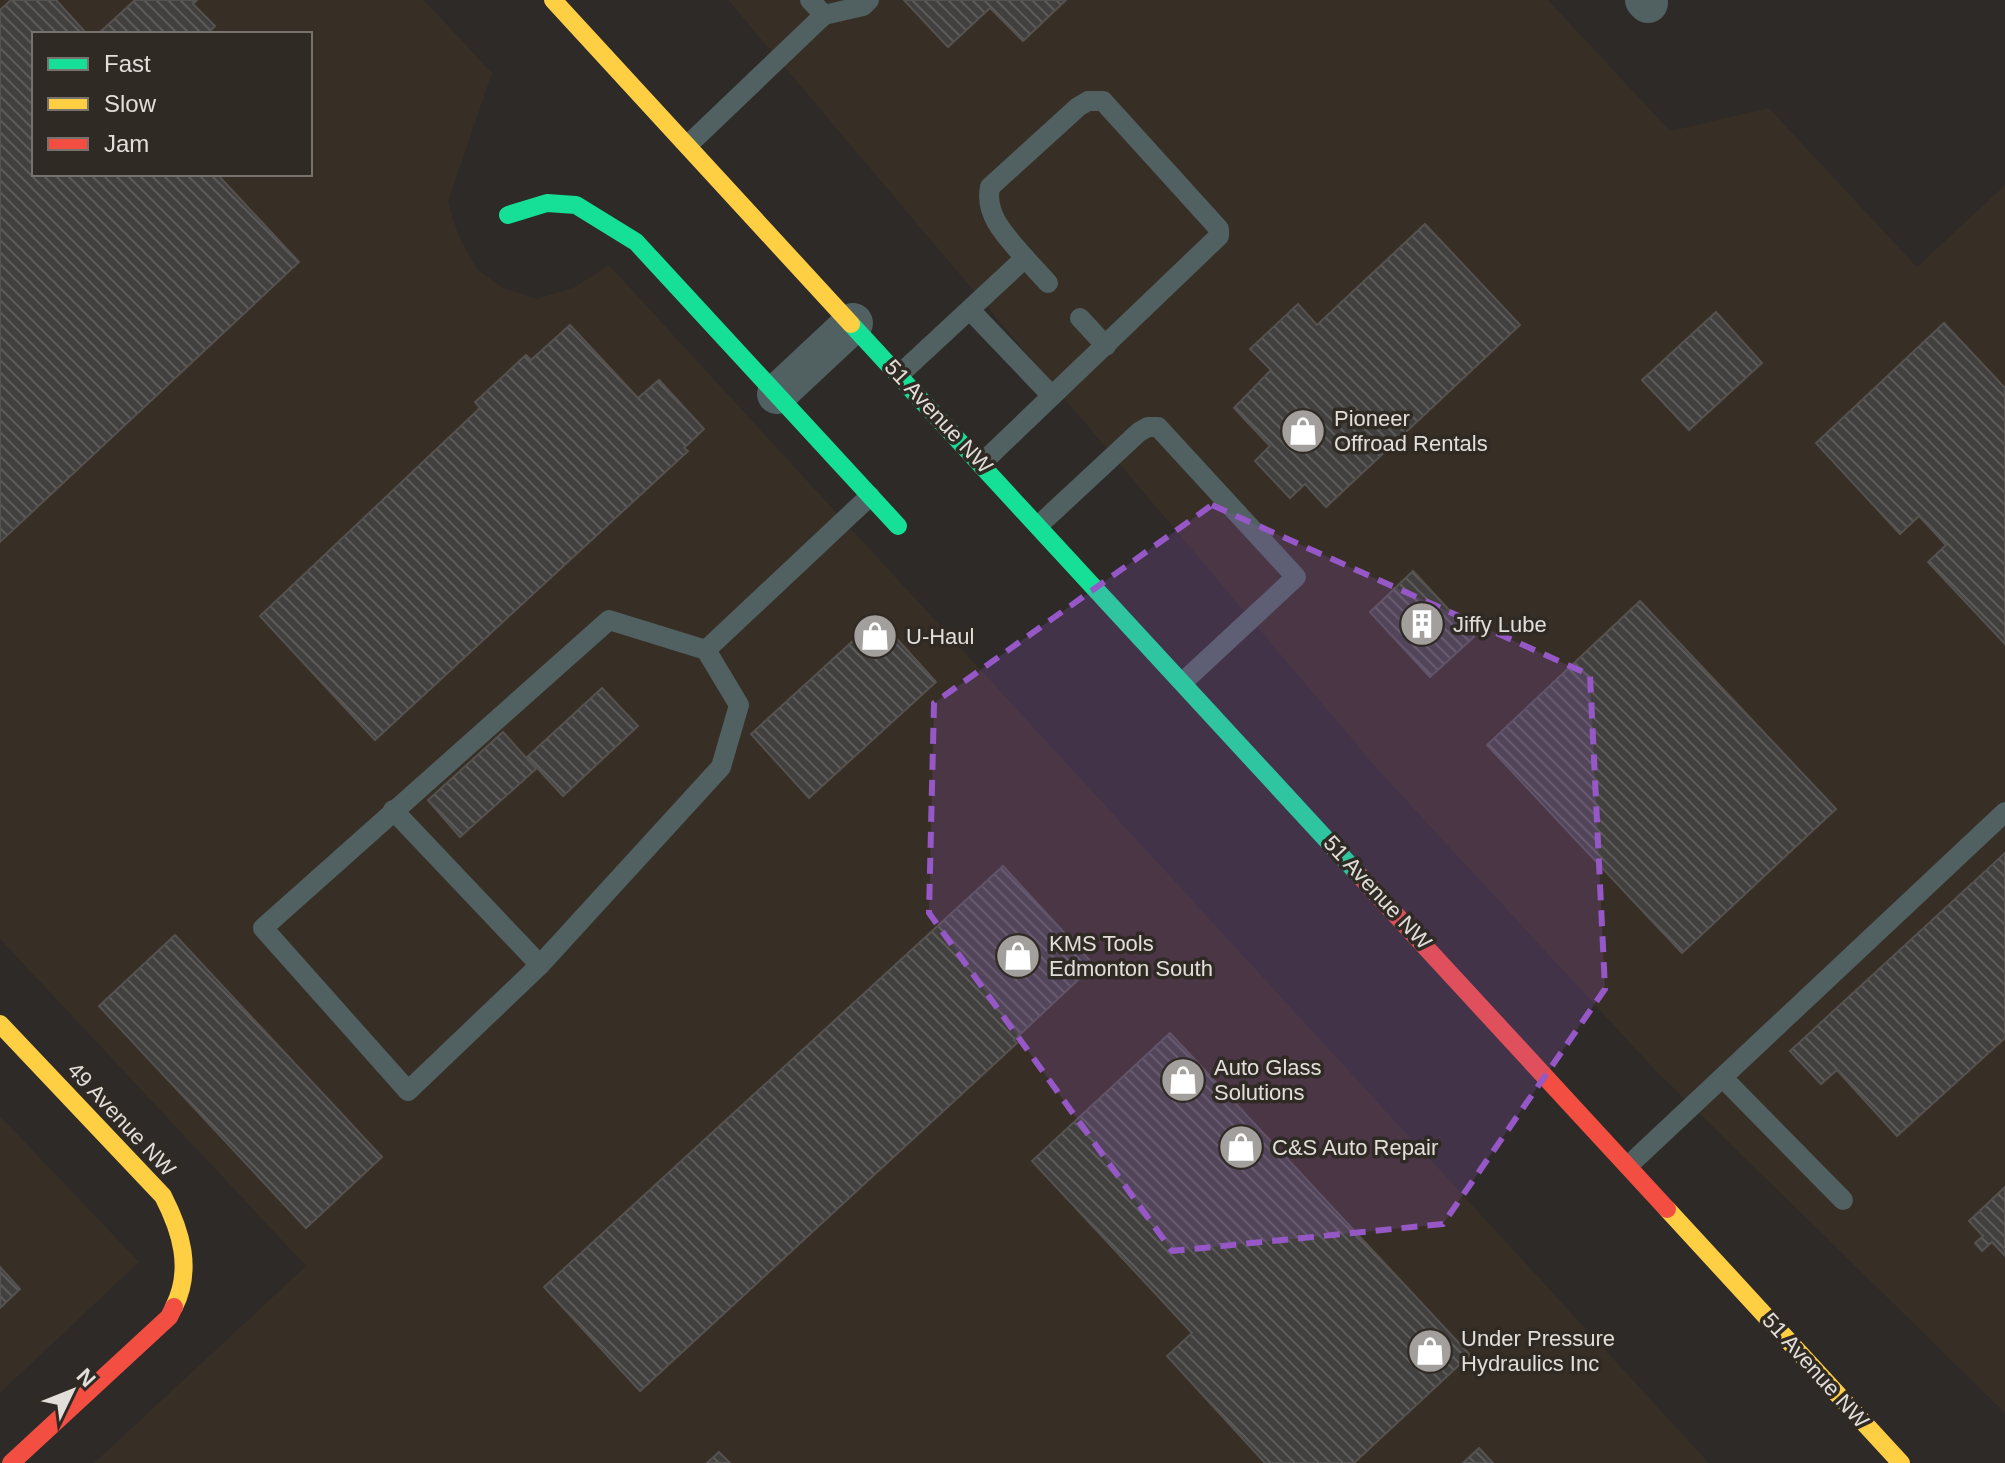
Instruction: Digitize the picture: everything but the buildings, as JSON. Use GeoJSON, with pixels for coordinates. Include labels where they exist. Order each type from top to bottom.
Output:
{"type":"FeatureCollection","features":[{"type":"Feature","properties":{"kind":"main road","name":"51 Avenue NW"},"geometry":{"type":"LineString","coordinates":[[553,0],[1901,1463]]}},
{"type":"Feature","properties":{"kind":"main road"},"geometry":{"type":"LineString","coordinates":[[508,215],[542,201],[586,205],[636,242],[898,526]]}},
{"type":"Feature","properties":{"kind":"main road","name":"49 Avenue NW"},"geometry":{"type":"LineString","coordinates":[[0,1024],[163,1196],[176,1220],[186,1260],[184,1284],[169,1317],[11,1463]]}},
{"type":"Feature","properties":{"kind":"street"},"geometry":{"type":"LineString","coordinates":[[777,394],[853,323]]}},
{"type":"Feature","properties":{"kind":"lane"},"geometry":{"type":"LineString","coordinates":[[688,145],[817,8],[863,6],[869,0]]}},
{"type":"Feature","properties":{"kind":"lane"},"geometry":{"type":"LineString","coordinates":[[982,463],[1219,236],[1219,229],[1103,101],[1088,101],[1078,107],[990,187],[988,196],[995,218],[1048,283]]}},
{"type":"Feature","properties":{"kind":"lane"},"geometry":{"type":"LineString","coordinates":[[900,374],[1025,258]]}},
{"type":"Feature","properties":{"kind":"lane"},"geometry":{"type":"LineString","coordinates":[[970,310],[1052,396]]}},
{"type":"Feature","properties":{"kind":"lane"},"geometry":{"type":"LineString","coordinates":[[1080,318],[1106,346]]}},
{"type":"Feature","properties":{"kind":"lane"},"geometry":{"type":"LineString","coordinates":[[1039,525],[1148,427],[1158,427],[1201,473],[1296,577],[1183,682]]}},
{"type":"Feature","properties":{"kind":"lane"},"geometry":{"type":"LineString","coordinates":[[706,650],[870,496]]}},
{"type":"Feature","properties":{"kind":"lane"},"geometry":{"type":"LineString","coordinates":[[609,620],[706,650],[739,705],[721,767],[540,965],[408,1091],[263,928],[393,810],[609,620]]}},
{"type":"Feature","properties":{"kind":"lane"},"geometry":{"type":"LineString","coordinates":[[393,810],[540,965]]}},
{"type":"Feature","properties":{"kind":"lane"},"geometry":{"type":"LineString","coordinates":[[1629,1165],[2005,812]]}},
{"type":"Feature","properties":{"kind":"lane"},"geometry":{"type":"LineString","coordinates":[[1723,1078],[1843,1200]]}},
{"type":"Feature","properties":{"kind":"highlighted area"},"geometry":{"type":"Polygon","coordinates":[[[1212,505],[1590,675],[1605,989],[1443,1224],[1172,1251],[929,913],[934,703],[1212,505]]]}},
{"type":"Feature","properties":{"kind":"shaded area"},"geometry":{"type":"Polygon","coordinates":[[[0,0],[424,0],[492,73],[448,202],[459,237],[478,270],[503,288],[537,299],[575,287],[609,265],[1709,1463],[94,1463],[306,1266],[0,939],[0,0]]]}},
{"type":"Feature","properties":{"kind":"shaded area"},"geometry":{"type":"Polygon","coordinates":[[[728,0],[1548,0],[1670,131],[1769,108],[1917,267],[2005,185],[2005,1413],[1655,1070],[1379,771],[728,0]]]}},
{"type":"Feature","properties":{"kind":"shaded area"},"geometry":{"type":"Polygon","coordinates":[[[0,1116],[139,1262],[0,1393],[0,1116]]]}},
{"type":"Feature","properties":{"kind":"traffic: fast"},"geometry":{"type":"LineString","coordinates":[[508,215],[547,203],[576,205],[636,242],[898,526]]}},
{"type":"Feature","properties":{"kind":"traffic: fast"},"geometry":{"type":"LineString","coordinates":[[851,324],[1360,876]]}},
{"type":"Feature","properties":{"kind":"traffic: slow"},"geometry":{"type":"LineString","coordinates":[[553,0],[851,324]]}},
{"type":"Feature","properties":{"kind":"traffic: slow"},"geometry":{"type":"LineString","coordinates":[[0,1024],[163,1196],[175,1223],[184,1264],[180,1293],[174,1307]]}},
{"type":"Feature","properties":{"kind":"traffic: slow"},"geometry":{"type":"LineString","coordinates":[[1667,1209],[1901,1463]]}},
{"type":"Feature","properties":{"kind":"traffic: jam"},"geometry":{"type":"LineString","coordinates":[[1360,876],[1667,1209]]}},
{"type":"Feature","properties":{"kind":"traffic: jam"},"geometry":{"type":"LineString","coordinates":[[11,1463],[169,1317],[174,1307]]}},
{"type":"Feature","properties":{"kind":"place","name":"Pioneer Offroad Rentals"},"geometry":{"type":"Point","coordinates":[1303,431]}},
{"type":"Feature","properties":{"kind":"place","name":"Jiffy Lube"},"geometry":{"type":"Point","coordinates":[1422,624]}},
{"type":"Feature","properties":{"kind":"place","name":"U-Haul"},"geometry":{"type":"Point","coordinates":[875,636]}},
{"type":"Feature","properties":{"kind":"place","name":"KMS Tools Edmonton South"},"geometry":{"type":"Point","coordinates":[1018,956]}},
{"type":"Feature","properties":{"kind":"place","name":"Auto Glass Solutions"},"geometry":{"type":"Point","coordinates":[1183,1080]}},
{"type":"Feature","properties":{"kind":"place","name":"C&S Auto Repair"},"geometry":{"type":"Point","coordinates":[1241,1147]}},
{"type":"Feature","properties":{"kind":"place","name":"Under Pressure Hydraulics Inc"},"geometry":{"type":"Point","coordinates":[1430,1351]}}]}
